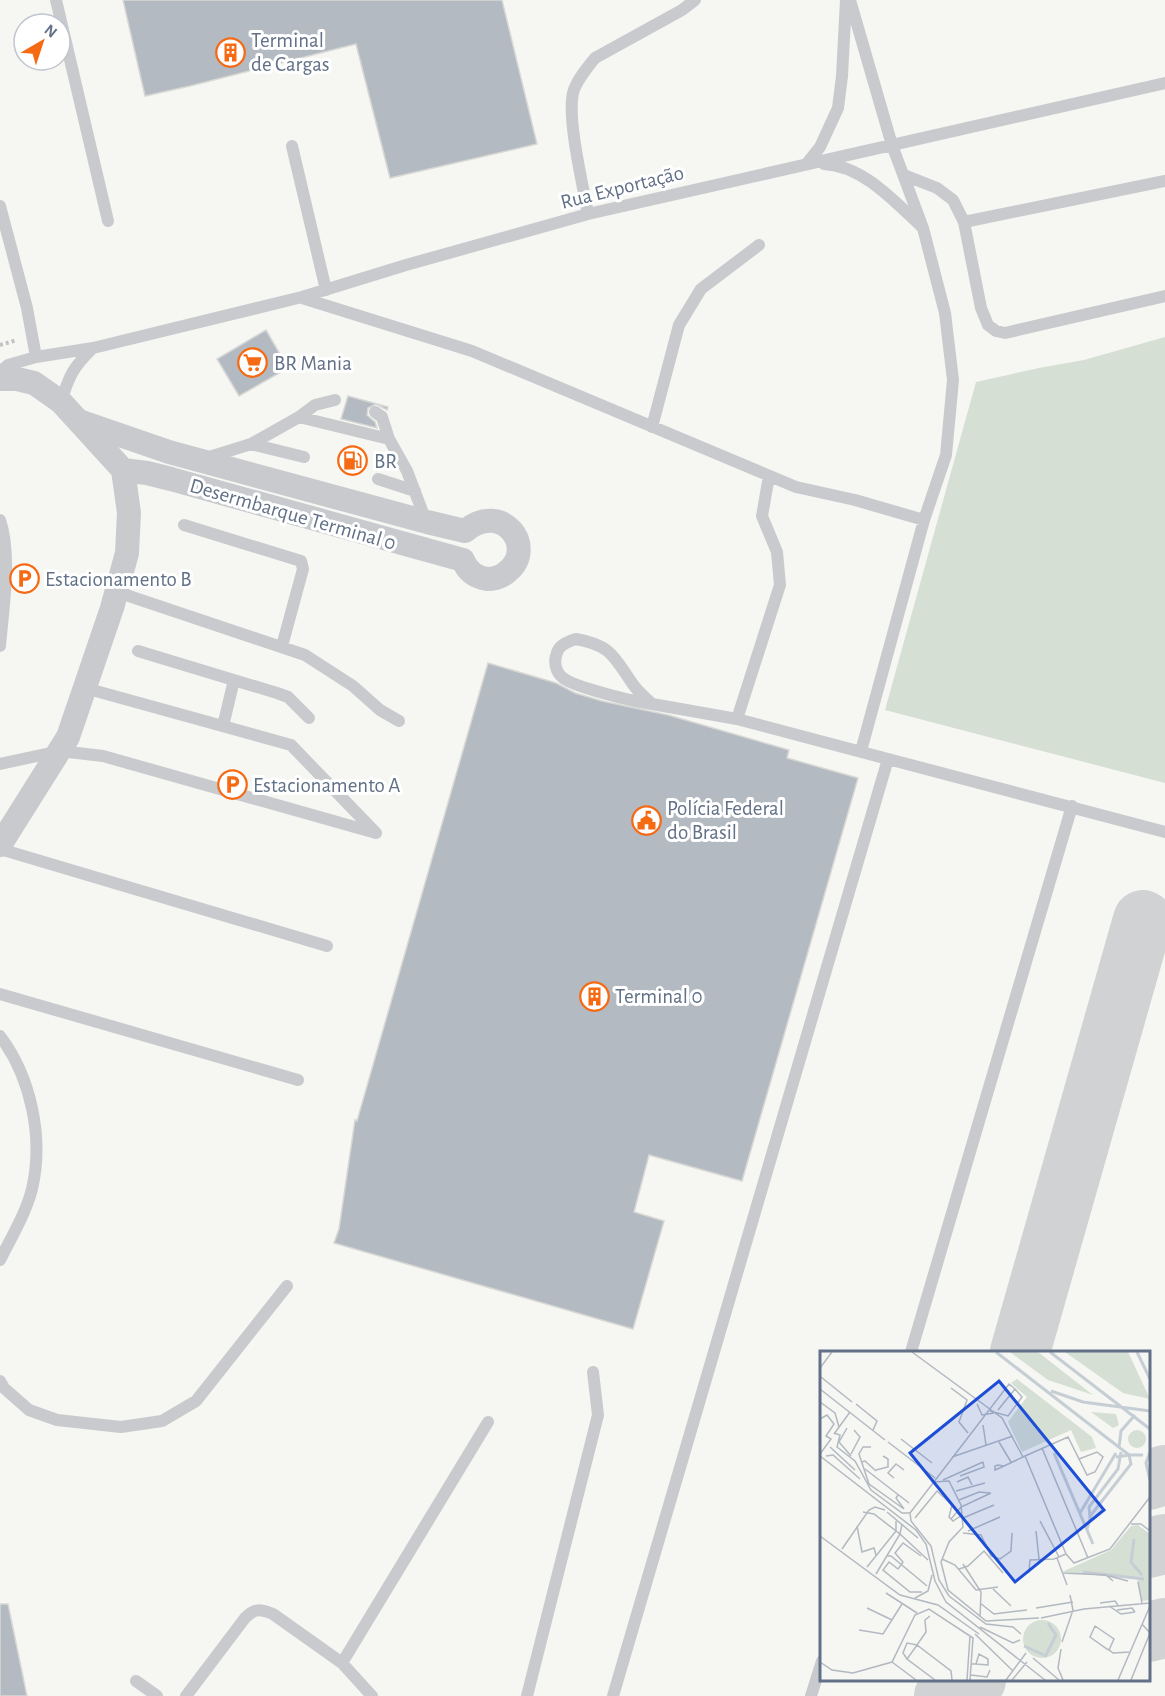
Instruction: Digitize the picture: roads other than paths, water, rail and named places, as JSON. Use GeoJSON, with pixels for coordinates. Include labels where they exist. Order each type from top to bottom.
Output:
{"type":"FeatureCollection","features":[{"type":"Feature","properties":{"kind":"street"},"geometry":{"type":"LineString","coordinates":[[0,379],[17,379],[34,383],[61,402],[80,421],[123,470],[129,513],[127,553],[117,592],[68,737],[3,835]]}},
{"type":"Feature","properties":{"kind":"street","name":"Desermbarque Terminal 0"},"geometry":{"type":"LineString","coordinates":[[80,421],[169,452],[426,522],[465,531],[475,523],[487,519],[501,522],[512,530],[518,542],[518,555],[513,567],[503,576],[490,579],[477,576],[466,569],[462,560],[171,479],[123,470]]}},
{"type":"Feature","properties":{"kind":"lane"},"geometry":{"type":"LineString","coordinates":[[56,0],[108,221]]}},
{"type":"Feature","properties":{"kind":"lane"},"geometry":{"type":"LineString","coordinates":[[588,214],[573,123],[573,93],[595,58],[682,10],[695,0]]}},
{"type":"Feature","properties":{"kind":"lane"},"geometry":{"type":"LineString","coordinates":[[848,0],[892,145],[923,228],[945,313],[953,380],[946,455],[924,520],[861,751]]}},
{"type":"Feature","properties":{"kind":"lane"},"geometry":{"type":"LineString","coordinates":[[808,162],[820,147],[838,108],[848,0]]}},
{"type":"Feature","properties":{"kind":"lane","name":"Rua Exportação"},"geometry":{"type":"LineString","coordinates":[[0,372],[8,365],[36,357],[93,348],[302,297],[588,214],[808,162],[1165,83]]}},
{"type":"Feature","properties":{"kind":"lane"},"geometry":{"type":"LineString","coordinates":[[292,146],[326,290]]}},
{"type":"Feature","properties":{"kind":"lane"},"geometry":{"type":"LineString","coordinates":[[808,162],[838,165],[869,180],[923,228]]}},
{"type":"Feature","properties":{"kind":"lane"},"geometry":{"type":"LineString","coordinates":[[904,175],[937,188],[953,200],[964,222],[981,308],[988,325],[996,332],[1005,333],[1165,296]]}},
{"type":"Feature","properties":{"kind":"lane"},"geometry":{"type":"LineString","coordinates":[[964,222],[1165,181]]}},
{"type":"Feature","properties":{"kind":"lane"},"geometry":{"type":"LineString","coordinates":[[0,206],[27,308],[36,357]]}},
{"type":"Feature","properties":{"kind":"lane"},"geometry":{"type":"LineString","coordinates":[[652,427],[679,325],[701,289],[759,244]]}},
{"type":"Feature","properties":{"kind":"lane"},"geometry":{"type":"LineString","coordinates":[[302,297],[472,351],[796,487],[855,500],[924,520]]}},
{"type":"Feature","properties":{"kind":"lane"},"geometry":{"type":"LineString","coordinates":[[61,402],[68,379],[76,364],[93,348]]}},
{"type":"Feature","properties":{"kind":"lane"},"geometry":{"type":"LineString","coordinates":[[199,460],[251,444],[299,417],[315,405],[335,400]]}},
{"type":"Feature","properties":{"kind":"lane"},"geometry":{"type":"LineString","coordinates":[[375,412],[382,417],[388,439],[407,471],[426,522]]}},
{"type":"Feature","properties":{"kind":"lane"},"geometry":{"type":"LineString","coordinates":[[299,417],[388,439]]}},
{"type":"Feature","properties":{"kind":"lane"},"geometry":{"type":"LineString","coordinates":[[251,444],[304,457]]}},
{"type":"Feature","properties":{"kind":"lane"},"geometry":{"type":"LineString","coordinates":[[737,719],[780,585],[777,552],[762,516],[769,476]]}},
{"type":"Feature","properties":{"kind":"lane"},"geometry":{"type":"LineString","coordinates":[[378,479],[415,491]]}},
{"type":"Feature","properties":{"kind":"lane"},"geometry":{"type":"LineString","coordinates":[[0,520],[4,543],[5,584],[0,646]]}},
{"type":"Feature","properties":{"kind":"lane"},"geometry":{"type":"LineString","coordinates":[[184,525],[301,561],[303,569],[282,646]]}},
{"type":"Feature","properties":{"kind":"lane"},"geometry":{"type":"LineString","coordinates":[[117,592],[304,655],[322,664],[353,686],[380,710],[399,721]]}},
{"type":"Feature","properties":{"kind":"lane"},"geometry":{"type":"LineString","coordinates":[[652,704],[634,686],[615,656],[602,646],[576,639],[565,642],[559,648],[555,657],[555,667],[562,678],[574,684],[640,703],[737,719],[1165,832]]}},
{"type":"Feature","properties":{"kind":"lane"},"geometry":{"type":"LineString","coordinates":[[138,651],[288,697],[309,718]]}},
{"type":"Feature","properties":{"kind":"lane"},"geometry":{"type":"LineString","coordinates":[[223,726],[234,680]]}},
{"type":"Feature","properties":{"kind":"lane"},"geometry":{"type":"LineString","coordinates":[[0,764],[60,751],[103,756],[376,833],[291,745],[85,688]]}},
{"type":"Feature","properties":{"kind":"lane"},"geometry":{"type":"LineString","coordinates":[[613,1696],[888,759]]}},
{"type":"Feature","properties":{"kind":"lane"},"geometry":{"type":"LineString","coordinates":[[912,1351],[1072,806]]}},
{"type":"Feature","properties":{"kind":"lane"},"geometry":{"type":"LineString","coordinates":[[3,835],[327,946]]}},
{"type":"Feature","properties":{"kind":"lane"},"geometry":{"type":"LineString","coordinates":[[0,994],[298,1080]]}},
{"type":"Feature","properties":{"kind":"lane"},"geometry":{"type":"LineString","coordinates":[[0,1036],[23,1078],[31,1104],[35,1132],[32,1190],[0,1260]]}},
{"type":"Feature","properties":{"kind":"lane"},"geometry":{"type":"LineString","coordinates":[[0,1381],[4,1388],[28,1410],[57,1420],[121,1427],[162,1421],[196,1401],[287,1286]]}},
{"type":"Feature","properties":{"kind":"lane"},"geometry":{"type":"LineString","coordinates":[[527,1696],[598,1415],[593,1372]]}},
{"type":"Feature","properties":{"kind":"lane"},"geometry":{"type":"LineString","coordinates":[[342,1663],[488,1422]]}},
{"type":"Feature","properties":{"kind":"lane"},"geometry":{"type":"LineString","coordinates":[[186,1696],[253,1610],[261,1609],[273,1614],[342,1663],[372,1696]]}},
{"type":"Feature","properties":{"kind":"lane"},"geometry":{"type":"LineString","coordinates":[[811,1696],[820,1667]]}},
{"type":"Feature","properties":{"kind":"lane"},"geometry":{"type":"LineString","coordinates":[[136,1681],[157,1696]]}},
{"type":"Feature","properties":{"kind":"place","name":"Terminal de Cargas"},"geometry":{"type":"Point","coordinates":[230,52]}},
{"type":"Feature","properties":{"kind":"place","name":"BR Mania"},"geometry":{"type":"Point","coordinates":[253,363]}},
{"type":"Feature","properties":{"kind":"place","name":"BR"},"geometry":{"type":"Point","coordinates":[353,461]}},
{"type":"Feature","properties":{"kind":"place","name":"Estacionamento B"},"geometry":{"type":"Point","coordinates":[24,579]}},
{"type":"Feature","properties":{"kind":"place","name":"Estacionamento A"},"geometry":{"type":"Point","coordinates":[232,785]}},
{"type":"Feature","properties":{"kind":"place","name":"Polícia Federal do Brasil"},"geometry":{"type":"Point","coordinates":[646,820]}},
{"type":"Feature","properties":{"kind":"place","name":"Terminal 0"},"geometry":{"type":"Point","coordinates":[594,996]}}]}
